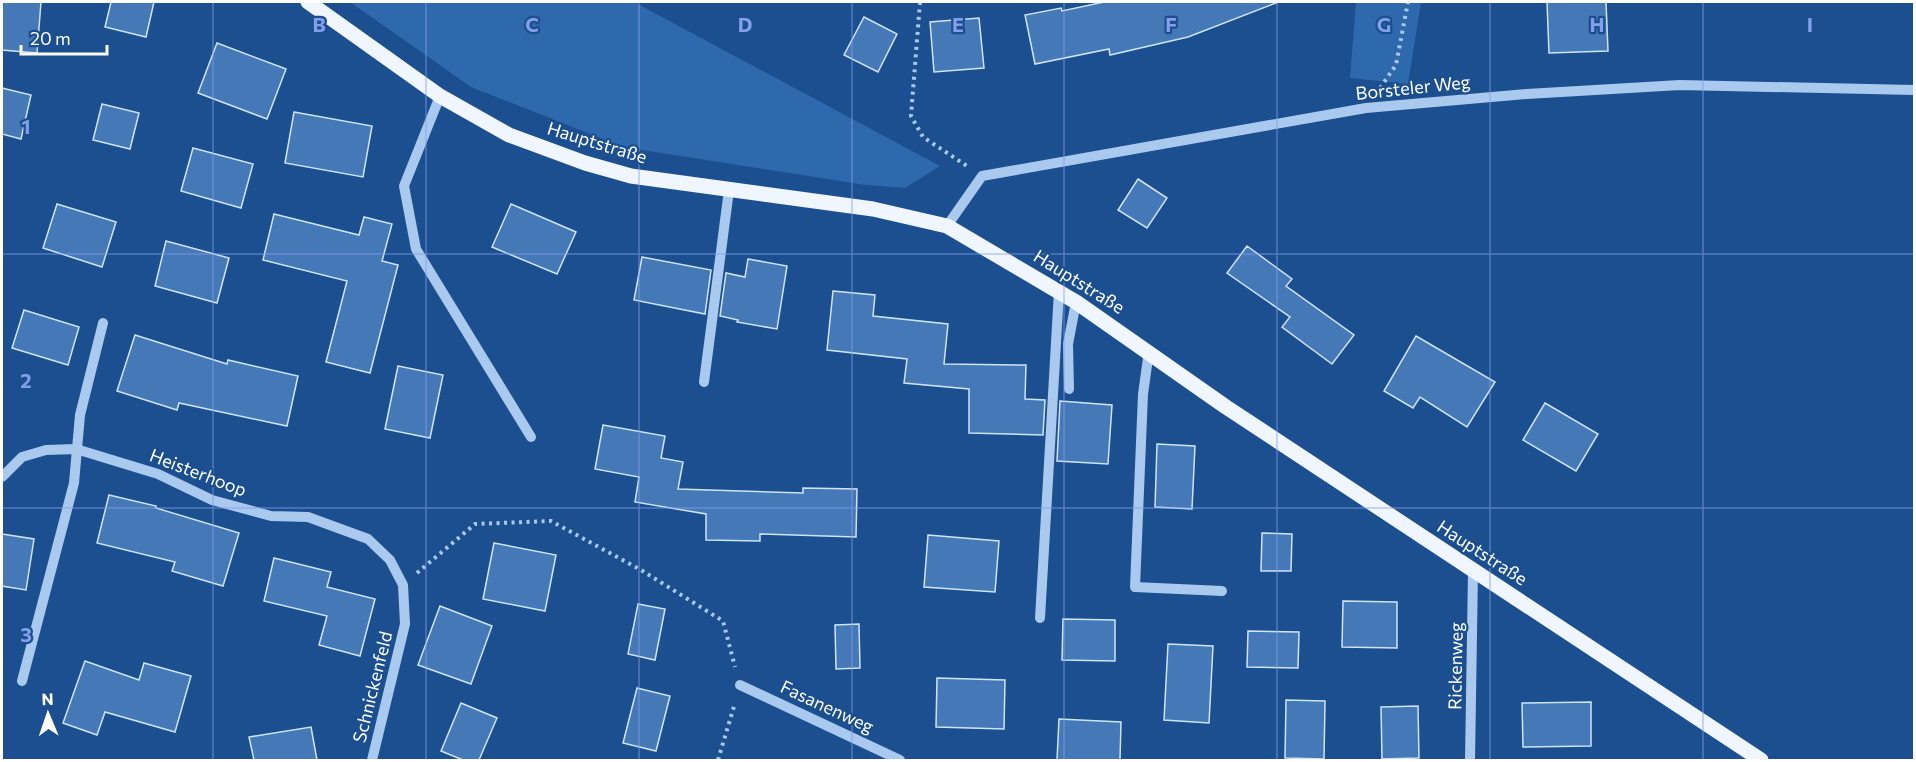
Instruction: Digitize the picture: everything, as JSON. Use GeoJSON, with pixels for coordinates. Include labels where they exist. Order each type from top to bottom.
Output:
{"type":"FeatureCollection","features":[{"type":"Feature","properties":{"kind":"main road","name":"Hauptstraße"},"geometry":{"type":"LineString","coordinates":[[308,2],[440,96],[509,135],[585,163],[631,176],[873,209],[947,226],[1076,302],[1226,406],[1761,760]]}},
{"type":"Feature","properties":{"kind":"street","name":"Borsteler Weg"},"geometry":{"type":"LineString","coordinates":[[982,176],[1366,108],[1527,94],[1680,85],[1914,90]]}},
{"type":"Feature","properties":{"kind":"street"},"geometry":{"type":"LineString","coordinates":[[440,96],[404,186],[416,249],[531,437]]}},
{"type":"Feature","properties":{"kind":"street"},"geometry":{"type":"LineString","coordinates":[[947,226],[982,176]]}},
{"type":"Feature","properties":{"kind":"street"},"geometry":{"type":"LineString","coordinates":[[704,382],[729,190]]}},
{"type":"Feature","properties":{"kind":"street"},"geometry":{"type":"LineString","coordinates":[[1040,618],[1059,291]]}},
{"type":"Feature","properties":{"kind":"street"},"geometry":{"type":"LineString","coordinates":[[1069,388],[1068,344],[1076,302]]}},
{"type":"Feature","properties":{"kind":"street"},"geometry":{"type":"LineString","coordinates":[[22,681],[74,483],[80,415],[103,322]]}},
{"type":"Feature","properties":{"kind":"street"},"geometry":{"type":"LineString","coordinates":[[1149,351],[1143,394],[1135,587],[1222,591]]}},
{"type":"Feature","properties":{"kind":"street","name":"Heisterhoop"},"geometry":{"type":"LineString","coordinates":[[2,477],[22,457],[46,450],[76,449],[158,474],[212,500],[271,516],[308,517],[369,539],[390,560],[403,585]]}},
{"type":"Feature","properties":{"kind":"street","name":"Rickenweg"},"geometry":{"type":"LineString","coordinates":[[1470,760],[1473,571]]}},
{"type":"Feature","properties":{"kind":"street","name":"Schnickenfeld"},"geometry":{"type":"LineString","coordinates":[[372,760],[405,624],[403,585]]}},
{"type":"Feature","properties":{"kind":"street","name":"Fasanenweg"},"geometry":{"type":"LineString","coordinates":[[740,685],[900,760]]}},
{"type":"Feature","properties":{"kind":"path"},"geometry":{"type":"LineString","coordinates":[[920,2],[911,116],[923,138],[982,176]]}},
{"type":"Feature","properties":{"kind":"path"},"geometry":{"type":"LineString","coordinates":[[1366,108],[1396,65],[1408,2]]}},
{"type":"Feature","properties":{"kind":"path"},"geometry":{"type":"LineString","coordinates":[[403,585],[475,524],[551,521],[641,570],[723,621],[740,685],[718,760]]}},
{"type":"Feature","properties":{"kind":"shaded area"},"geometry":{"type":"Polygon","coordinates":[[[350,2],[634,2],[940,166],[905,188],[866,185],[623,147],[471,87],[350,2]]]}},
{"type":"Feature","properties":{"kind":"shaded area"},"geometry":{"type":"Polygon","coordinates":[[[1356,2],[1421,2],[1408,84],[1350,78],[1356,2]]]}},
{"type":"Feature","properties":{"kind":"building"},"geometry":{"type":"Polygon","coordinates":[[[2,2],[41,2],[37,53],[2,50],[2,2]]]}},
{"type":"Feature","properties":{"kind":"building"},"geometry":{"type":"Polygon","coordinates":[[[111,2],[154,2],[146,37],[105,27],[111,2]]]}},
{"type":"Feature","properties":{"kind":"building"},"geometry":{"type":"Polygon","coordinates":[[[1104,2],[1276,3],[1188,37],[1110,55],[1109,49],[1035,64],[1025,15],[1061,8],[1062,11],[1104,2]]]}},
{"type":"Feature","properties":{"kind":"building"},"geometry":{"type":"Polygon","coordinates":[[[1547,2],[1606,2],[1608,51],[1549,53],[1547,2]]]}},
{"type":"Feature","properties":{"kind":"building"},"geometry":{"type":"Polygon","coordinates":[[[864,17],[897,34],[878,72],[844,55],[864,17]]]}},
{"type":"Feature","properties":{"kind":"building"},"geometry":{"type":"Polygon","coordinates":[[[979,18],[984,68],[934,72],[930,22],[979,18]]]}},
{"type":"Feature","properties":{"kind":"building"},"geometry":{"type":"Polygon","coordinates":[[[217,43],[286,69],[267,119],[198,93],[217,43]]]}},
{"type":"Feature","properties":{"kind":"building"},"geometry":{"type":"Polygon","coordinates":[[[2,88],[31,95],[21,139],[2,134],[2,88]]]}},
{"type":"Feature","properties":{"kind":"building"},"geometry":{"type":"Polygon","coordinates":[[[102,104],[139,113],[130,149],[93,140],[102,104]]]}},
{"type":"Feature","properties":{"kind":"building"},"geometry":{"type":"Polygon","coordinates":[[[294,112],[372,126],[363,177],[285,163],[294,112]]]}},
{"type":"Feature","properties":{"kind":"building"},"geometry":{"type":"Polygon","coordinates":[[[193,148],[253,164],[241,208],[181,191],[193,148]]]}},
{"type":"Feature","properties":{"kind":"building"},"geometry":{"type":"Polygon","coordinates":[[[1138,179],[1167,198],[1147,228],[1118,210],[1138,179]]]}},
{"type":"Feature","properties":{"kind":"building"},"geometry":{"type":"Polygon","coordinates":[[[57,204],[116,222],[102,267],[43,248],[57,204]]]}},
{"type":"Feature","properties":{"kind":"building"},"geometry":{"type":"Polygon","coordinates":[[[511,204],[576,232],[557,274],[492,247],[511,204]]]}},
{"type":"Feature","properties":{"kind":"building"},"geometry":{"type":"Polygon","coordinates":[[[274,214],[359,235],[364,217],[392,224],[382,261],[398,265],[370,373],[326,362],[347,281],[263,260],[274,214]]]}},
{"type":"Feature","properties":{"kind":"building"},"geometry":{"type":"Polygon","coordinates":[[[166,241],[229,258],[217,303],[155,286],[166,241]]]}},
{"type":"Feature","properties":{"kind":"building"},"geometry":{"type":"Polygon","coordinates":[[[1247,246],[1292,279],[1286,286],[1354,335],[1332,364],[1282,327],[1290,317],[1227,273],[1247,246]]]}},
{"type":"Feature","properties":{"kind":"building"},"geometry":{"type":"Polygon","coordinates":[[[642,257],[711,270],[705,314],[634,300],[642,257]]]}},
{"type":"Feature","properties":{"kind":"building"},"geometry":{"type":"Polygon","coordinates":[[[748,259],[787,266],[777,329],[737,322],[738,320],[720,316],[726,273],[745,277],[748,259]]]}},
{"type":"Feature","properties":{"kind":"building"},"geometry":{"type":"Polygon","coordinates":[[[833,291],[875,295],[873,316],[948,324],[944,364],[1026,365],[1025,399],[1045,400],[1043,435],[969,433],[969,389],[904,383],[907,359],[827,350],[833,291]]]}},
{"type":"Feature","properties":{"kind":"building"},"geometry":{"type":"Polygon","coordinates":[[[24,310],[79,327],[68,365],[12,348],[24,310]]]}},
{"type":"Feature","properties":{"kind":"building"},"geometry":{"type":"Polygon","coordinates":[[[135,335],[227,364],[228,360],[298,376],[287,426],[179,403],[177,410],[117,391],[135,335]]]}},
{"type":"Feature","properties":{"kind":"building"},"geometry":{"type":"Polygon","coordinates":[[[1416,336],[1495,382],[1467,427],[1420,397],[1413,408],[1384,391],[1416,336]]]}},
{"type":"Feature","properties":{"kind":"building"},"geometry":{"type":"Polygon","coordinates":[[[398,366],[443,375],[430,438],[385,429],[398,366]]]}},
{"type":"Feature","properties":{"kind":"building"},"geometry":{"type":"Polygon","coordinates":[[[1060,401],[1112,405],[1108,464],[1057,461],[1060,401]]]}},
{"type":"Feature","properties":{"kind":"building"},"geometry":{"type":"Polygon","coordinates":[[[1545,403],[1598,434],[1576,471],[1523,440],[1545,403]]]}},
{"type":"Feature","properties":{"kind":"building"},"geometry":{"type":"Polygon","coordinates":[[[603,425],[665,436],[661,458],[683,462],[678,489],[803,493],[803,488],[857,489],[856,537],[760,534],[760,541],[706,540],[706,514],[635,502],[639,477],[595,469],[603,425]]]}},
{"type":"Feature","properties":{"kind":"building"},"geometry":{"type":"Polygon","coordinates":[[[1157,444],[1195,446],[1192,509],[1155,507],[1157,444]]]}},
{"type":"Feature","properties":{"kind":"building"},"geometry":{"type":"Polygon","coordinates":[[[109,495],[156,506],[156,508],[239,533],[223,586],[172,571],[175,562],[97,543],[109,495]]]}},
{"type":"Feature","properties":{"kind":"building"},"geometry":{"type":"Polygon","coordinates":[[[1262,533],[1292,534],[1291,571],[1261,571],[1262,533]]]}},
{"type":"Feature","properties":{"kind":"building"},"geometry":{"type":"Polygon","coordinates":[[[2,534],[34,539],[26,590],[2,586],[2,534]]]}},
{"type":"Feature","properties":{"kind":"building"},"geometry":{"type":"Polygon","coordinates":[[[928,535],[999,541],[995,592],[924,587],[928,535]]]}},
{"type":"Feature","properties":{"kind":"building"},"geometry":{"type":"Polygon","coordinates":[[[494,543],[556,555],[545,611],[483,599],[494,543]]]}},
{"type":"Feature","properties":{"kind":"building"},"geometry":{"type":"Polygon","coordinates":[[[274,558],[331,572],[327,587],[375,599],[360,656],[319,645],[327,616],[264,601],[274,558]]]}},
{"type":"Feature","properties":{"kind":"building"},"geometry":{"type":"Polygon","coordinates":[[[1343,601],[1397,602],[1397,648],[1342,647],[1343,601]]]}},
{"type":"Feature","properties":{"kind":"building"},"geometry":{"type":"Polygon","coordinates":[[[638,604],[665,609],[655,660],[628,654],[638,604]]]}},
{"type":"Feature","properties":{"kind":"building"},"geometry":{"type":"Polygon","coordinates":[[[440,606],[492,626],[471,684],[418,665],[440,606]]]}},
{"type":"Feature","properties":{"kind":"building"},"geometry":{"type":"Polygon","coordinates":[[[1063,619],[1115,620],[1115,661],[1062,660],[1063,619]]]}},
{"type":"Feature","properties":{"kind":"building"},"geometry":{"type":"Polygon","coordinates":[[[859,624],[860,668],[836,669],[835,625],[859,624]]]}},
{"type":"Feature","properties":{"kind":"building"},"geometry":{"type":"Polygon","coordinates":[[[1248,631],[1299,632],[1298,668],[1247,667],[1248,631]]]}},
{"type":"Feature","properties":{"kind":"building"},"geometry":{"type":"Polygon","coordinates":[[[1168,644],[1213,646],[1209,723],[1164,720],[1168,644]]]}},
{"type":"Feature","properties":{"kind":"building"},"geometry":{"type":"Polygon","coordinates":[[[85,661],[139,680],[144,663],[191,676],[175,732],[105,712],[97,735],[63,723],[85,661]]]}},
{"type":"Feature","properties":{"kind":"building"},"geometry":{"type":"Polygon","coordinates":[[[937,678],[1005,680],[1004,729],[936,727],[937,678]]]}},
{"type":"Feature","properties":{"kind":"building"},"geometry":{"type":"Polygon","coordinates":[[[637,688],[670,696],[656,751],[623,743],[637,688]]]}},
{"type":"Feature","properties":{"kind":"building"},"geometry":{"type":"Polygon","coordinates":[[[1286,700],[1325,701],[1324,759],[1285,758],[1286,700]]]}},
{"type":"Feature","properties":{"kind":"building"},"geometry":{"type":"Polygon","coordinates":[[[1591,702],[1591,746],[1523,747],[1522,703],[1591,702]]]}},
{"type":"Feature","properties":{"kind":"building"},"geometry":{"type":"Polygon","coordinates":[[[461,703],[497,718],[479,760],[463,760],[441,751],[461,703]]]}},
{"type":"Feature","properties":{"kind":"building"},"geometry":{"type":"Polygon","coordinates":[[[1418,706],[1419,758],[1382,759],[1381,707],[1418,706]]]}},
{"type":"Feature","properties":{"kind":"building"},"geometry":{"type":"Polygon","coordinates":[[[1059,719],[1121,722],[1120,760],[1057,760],[1059,719]]]}},
{"type":"Feature","properties":{"kind":"building"},"geometry":{"type":"Polygon","coordinates":[[[311,727],[317,760],[254,760],[249,737],[311,727]]]}}]}
